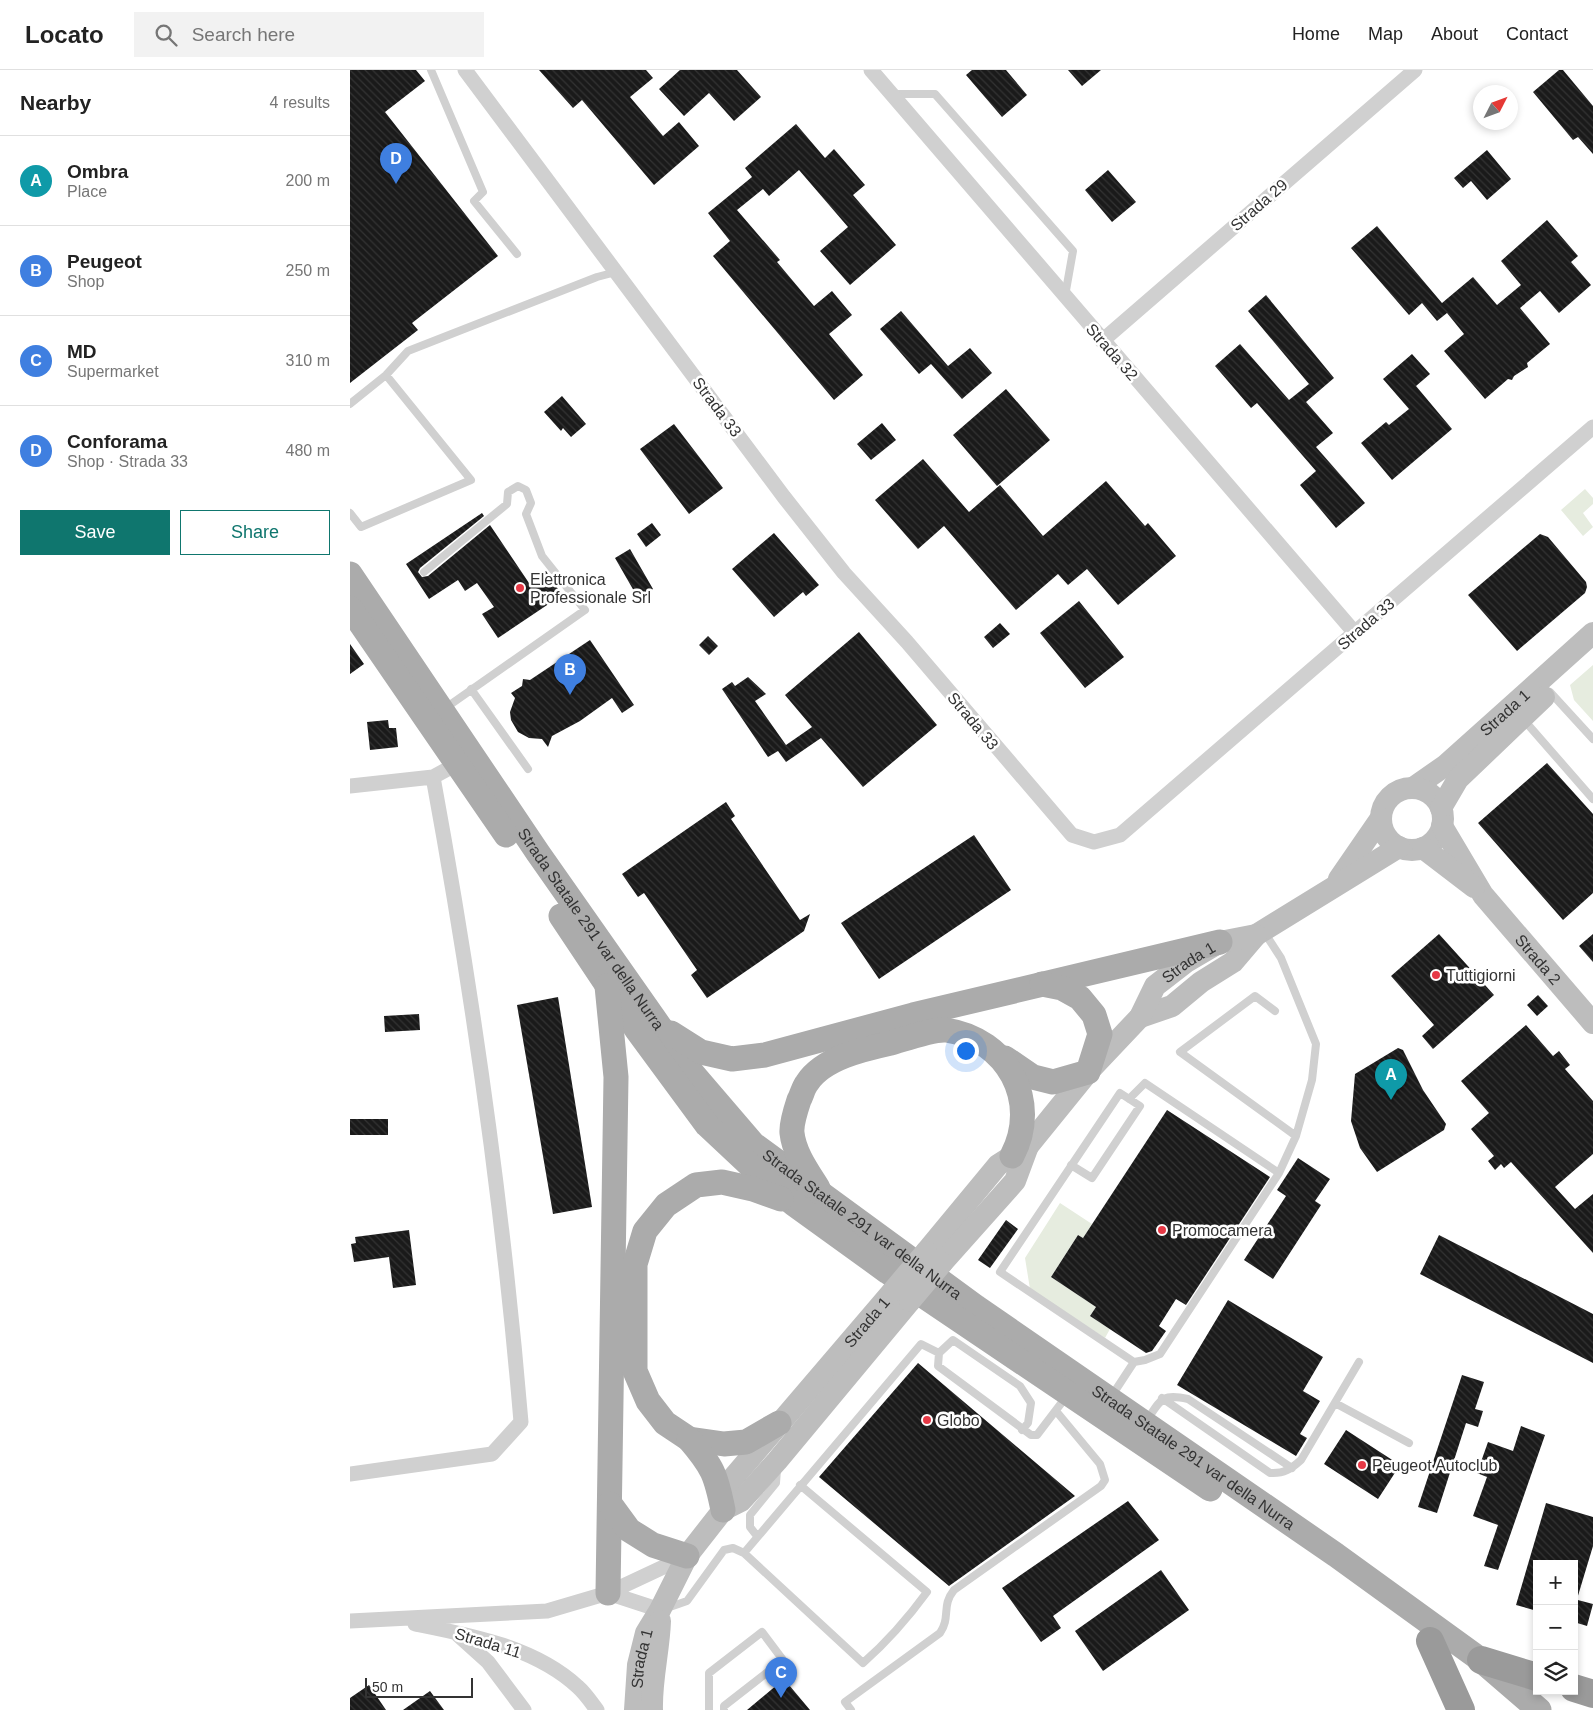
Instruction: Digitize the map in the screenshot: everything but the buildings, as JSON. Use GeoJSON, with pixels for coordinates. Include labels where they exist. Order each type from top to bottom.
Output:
{"type":"FeatureCollection","features":[{"type":"Feature","properties":{"kind":"highway"},"geometry":{"type":"LineString","coordinates":[[1430,1641],[1461,1710]]}},
{"type":"Feature","properties":{"kind":"highway"},"geometry":{"type":"LineString","coordinates":[[1481,1660],[1533,1675]]}},
{"type":"Feature","properties":{"kind":"highway"},"geometry":{"type":"LineString","coordinates":[[1578,1689],[1593,1694]]}},
{"type":"Feature","properties":{"kind":"main road","name":"Strada Statale 291 var della Nurra"},"geometry":{"type":"LineString","coordinates":[[350,574],[443,709],[538,853],[652,1017],[693,1074],[753,1144],[823,1197],[1481,1660],[1539,1710]]}},
{"type":"Feature","properties":{"kind":"main road","name":"Strada Statale 291 var della Nurra"},"geometry":{"type":"LineString","coordinates":[[350,608],[637,1030],[706,1125],[794,1204],[1062,1403],[1206,1486],[1430,1641],[1516,1710]]}},
{"type":"Feature","properties":{"kind":"main road"},"geometry":{"type":"LineString","coordinates":[[652,1017],[674,1036],[701,1052],[732,1059],[765,1055],[913,1015],[1220,942]]}},
{"type":"Feature","properties":{"kind":"main road"},"geometry":{"type":"LineString","coordinates":[[606,982],[616,1077],[608,1592]]}},
{"type":"Feature","properties":{"kind":"main road"},"geometry":{"type":"LineString","coordinates":[[823,1197],[802,1162],[792,1133],[796,1107],[807,1082],[832,1060],[862,1050],[944,1030],[974,1037],[1033,1078],[1053,1082],[1088,1072],[1100,1034],[1094,1015],[1080,998],[1062,988],[1042,984]]}},
{"type":"Feature","properties":{"kind":"main road"},"geometry":{"type":"LineString","coordinates":[[999,1054],[1016,1081],[1022,1112],[1018,1145],[1020,1151]]}},
{"type":"Feature","properties":{"kind":"main road"},"geometry":{"type":"LineString","coordinates":[[723,1510],[716,1476],[706,1458],[689,1439],[665,1423],[648,1401],[636,1370],[635,1264],[645,1231],[666,1205],[696,1185],[722,1182],[752,1188],[794,1204]]}},
{"type":"Feature","properties":{"kind":"main road"},"geometry":{"type":"LineString","coordinates":[[689,1439],[724,1444],[746,1442],[779,1423]]}},
{"type":"Feature","properties":{"kind":"main road"},"geometry":{"type":"LineString","coordinates":[[610,1504],[629,1530],[653,1545],[686,1556]]}},
{"type":"Feature","properties":{"kind":"street","name":"Strada 33"},"geometry":{"type":"LineString","coordinates":[[466,70],[784,498],[844,573],[907,642],[1072,835],[1094,842],[1120,835],[1593,427]]}},
{"type":"Feature","properties":{"kind":"street","name":"Strada 32"},"geometry":{"type":"LineString","coordinates":[[871,70],[1355,633]]}},
{"type":"Feature","properties":{"kind":"street","name":"Strada 29"},"geometry":{"type":"LineString","coordinates":[[1102,341],[1415,70]]}},
{"type":"Feature","properties":{"kind":"street","name":"Strada 1"},"geometry":{"type":"LineString","coordinates":[[1413,788],[1446,765],[1593,633]]}},
{"type":"Feature","properties":{"kind":"street","name":"Strada 1"},"geometry":{"type":"LineString","coordinates":[[1442,817],[1458,779],[1593,653]]}},
{"type":"Feature","properties":{"kind":"street"},"geometry":{"type":"LineString","coordinates":[[350,786],[433,777],[457,764]]}},
{"type":"Feature","properties":{"kind":"street"},"geometry":{"type":"LineString","coordinates":[[350,1474],[492,1454],[521,1422],[511,1301],[456,906],[433,777]]}},
{"type":"Feature","properties":{"kind":"street"},"geometry":{"type":"LineString","coordinates":[[1413,788],[1430,794],[1442,817],[1436,839],[1423,848],[1411,850],[1399,847],[1388,838],[1381,818],[1384,806],[1391,796],[1401,790],[1413,788]]}},
{"type":"Feature","properties":{"kind":"street","name":"Strada 2"},"geometry":{"type":"LineString","coordinates":[[1442,817],[1483,895]]}},
{"type":"Feature","properties":{"kind":"street","name":"Strada 1"},"geometry":{"type":"LineString","coordinates":[[1334,886],[1381,818]]}},
{"type":"Feature","properties":{"kind":"street","name":"Strada 1"},"geometry":{"type":"LineString","coordinates":[[723,1510],[727,1485],[779,1423],[901,1296],[934,1258],[1015,1181],[1020,1151],[1088,1072],[1140,1017],[1155,986],[1186,962],[1220,942],[1259,932],[1399,847]]}},
{"type":"Feature","properties":{"kind":"street","name":"Strada 2"},"geometry":{"type":"LineString","coordinates":[[1423,848],[1483,895],[1593,1023]]}},
{"type":"Feature","properties":{"kind":"street","name":"Strada 1"},"geometry":{"type":"LineString","coordinates":[[1140,1017],[1172,1006],[1201,982],[1233,962],[1259,932]]}},
{"type":"Feature","properties":{"kind":"street","name":"Strada 1"},"geometry":{"type":"LineString","coordinates":[[635,1710],[638,1665],[646,1634],[660,1610],[686,1556],[723,1510],[741,1501],[777,1461],[901,1296]]}},
{"type":"Feature","properties":{"kind":"street","name":"Strada 11"},"geometry":{"type":"LineString","coordinates":[[350,1621],[547,1612],[608,1592],[686,1556]]}},
{"type":"Feature","properties":{"kind":"street"},"geometry":{"type":"LineString","coordinates":[[608,1592],[660,1610]]}},
{"type":"Feature","properties":{"kind":"street","name":"Strada 1"},"geometry":{"type":"LineString","coordinates":[[652,1710],[651,1684],[659,1641],[660,1610]]}},
{"type":"Feature","properties":{"kind":"street","name":"Strada 11"},"geometry":{"type":"LineString","coordinates":[[389,1619],[455,1632],[515,1650],[554,1669],[578,1686],[598,1710]]}},
{"type":"Feature","properties":{"kind":"street"},"geometry":{"type":"LineString","coordinates":[[455,1632],[488,1662],[524,1710]]}},
{"type":"Feature","properties":{"kind":"lane"},"geometry":{"type":"LineString","coordinates":[[431,70],[483,192],[474,201],[517,254]]}},
{"type":"Feature","properties":{"kind":"lane"},"geometry":{"type":"LineString","coordinates":[[892,94],[935,94],[1073,251],[1065,297]]}},
{"type":"Feature","properties":{"kind":"lane"},"geometry":{"type":"LineString","coordinates":[[350,404],[386,375],[408,351],[597,277],[616,272]]}},
{"type":"Feature","properties":{"kind":"lane"},"geometry":{"type":"LineString","coordinates":[[350,513],[361,527],[471,480],[386,375]]}},
{"type":"Feature","properties":{"kind":"lane"},"geometry":{"type":"LineString","coordinates":[[424,572],[507,504],[508,492],[518,486],[526,490],[531,503],[526,514],[542,556],[585,610],[443,709]]}},
{"type":"Feature","properties":{"kind":"lane"},"geometry":{"type":"LineString","coordinates":[[471,689],[528,769]]}},
{"type":"Feature","properties":{"kind":"lane"},"geometry":{"type":"LineString","coordinates":[[1550,692],[1593,739]]}},
{"type":"Feature","properties":{"kind":"lane"},"geometry":{"type":"LineString","coordinates":[[1522,718],[1593,799]]}},
{"type":"Feature","properties":{"kind":"lane"},"geometry":{"type":"LineString","coordinates":[[1071,1165],[1092,1178],[1140,1106],[1120,1093],[1071,1165],[1000,1272],[1134,1362],[1160,1354],[1280,1173],[1296,1136],[1312,1080],[1316,1044],[1281,958],[1259,932]]}},
{"type":"Feature","properties":{"kind":"lane"},"geometry":{"type":"LineString","coordinates":[[1275,1010],[1255,996],[1180,1052],[1296,1136]]}},
{"type":"Feature","properties":{"kind":"lane"},"geometry":{"type":"LineString","coordinates":[[1129,1099],[1145,1083],[1280,1173]]}},
{"type":"Feature","properties":{"kind":"lane"},"geometry":{"type":"LineString","coordinates":[[851,1710],[845,1702],[940,1633],[946,1625],[946,1604],[954,1590],[1101,1486],[1105,1480],[1100,1464],[1062,1403],[1037,1435],[1031,1435],[1022,1430],[938,1366],[939,1353],[952,1340],[1020,1386],[1031,1403],[1028,1423],[1022,1430]]}},
{"type":"Feature","properties":{"kind":"lane"},"geometry":{"type":"LineString","coordinates":[[744,1553],[921,1344],[939,1353]]}},
{"type":"Feature","properties":{"kind":"lane"},"geometry":{"type":"LineString","coordinates":[[1109,1399],[1134,1362]]}},
{"type":"Feature","properties":{"kind":"lane"},"geometry":{"type":"LineString","coordinates":[[1162,1398],[1270,1473],[1281,1474],[1301,1460],[1359,1362]]}},
{"type":"Feature","properties":{"kind":"lane"},"geometry":{"type":"LineString","coordinates":[[1145,1422],[1162,1398],[1172,1395],[1188,1399],[1292,1468]]}},
{"type":"Feature","properties":{"kind":"lane"},"geometry":{"type":"LineString","coordinates":[[1334,1403],[1409,1443]]}},
{"type":"Feature","properties":{"kind":"lane"},"geometry":{"type":"LineString","coordinates":[[757,1536],[750,1527],[750,1514],[776,1483],[777,1461]]}},
{"type":"Feature","properties":{"kind":"lane"},"geometry":{"type":"LineString","coordinates":[[660,1610],[687,1601],[724,1550],[733,1548],[744,1553],[863,1662],[904,1622],[927,1592],[800,1485]]}},
{"type":"Feature","properties":{"kind":"lane"},"geometry":{"type":"LineString","coordinates":[[709,1710],[709,1673],[762,1632],[783,1660],[724,1706],[724,1710]]}},
{"type":"Feature","properties":{"kind":"lane"},"geometry":{"type":"LineString","coordinates":[[651,1684],[657,1710]]}},
{"type":"Feature","properties":{"kind":"shaded area"},"geometry":{"type":"Polygon","coordinates":[[[1585,489],[1593,498],[1593,504],[1583,513],[1593,527],[1583,536],[1561,510],[1585,489]]]}},
{"type":"Feature","properties":{"kind":"shaded area"},"geometry":{"type":"Polygon","coordinates":[[[1593,665],[1593,721],[1574,700],[1570,685],[1593,665]]]}},
{"type":"Feature","properties":{"kind":"shaded area"},"geometry":{"type":"Polygon","coordinates":[[[1060,1203],[1092,1224],[1083,1238],[1078,1235],[1051,1277],[1096,1307],[1090,1316],[1110,1329],[1105,1338],[1030,1289],[1025,1258],[1060,1203]]]}},
{"type":"Feature","properties":{"kind":"place","name":"Conforama"},"geometry":{"type":"Point","coordinates":[396,184]}},
{"type":"Feature","properties":{"kind":"place","name":"Elettronica Professionale Srl"},"geometry":{"type":"Point","coordinates":[520,588]}},
{"type":"Feature","properties":{"kind":"place","name":"Peugeot"},"geometry":{"type":"Point","coordinates":[570,695]}},
{"type":"Feature","properties":{"kind":"place","name":"Tuttigiorni"},"geometry":{"type":"Point","coordinates":[1436,975]}},
{"type":"Feature","properties":{"kind":"place","name":"Ombra"},"geometry":{"type":"Point","coordinates":[1391,1100]}},
{"type":"Feature","properties":{"kind":"place","name":"Promocamera"},"geometry":{"type":"Point","coordinates":[1162,1230]}},
{"type":"Feature","properties":{"kind":"place","name":"Globo"},"geometry":{"type":"Point","coordinates":[927,1420]}},
{"type":"Feature","properties":{"kind":"place","name":"Peugeot Autoclub"},"geometry":{"type":"Point","coordinates":[1362,1465]}},
{"type":"Feature","properties":{"kind":"place","name":"MD"},"geometry":{"type":"Point","coordinates":[781,1698]}}]}
